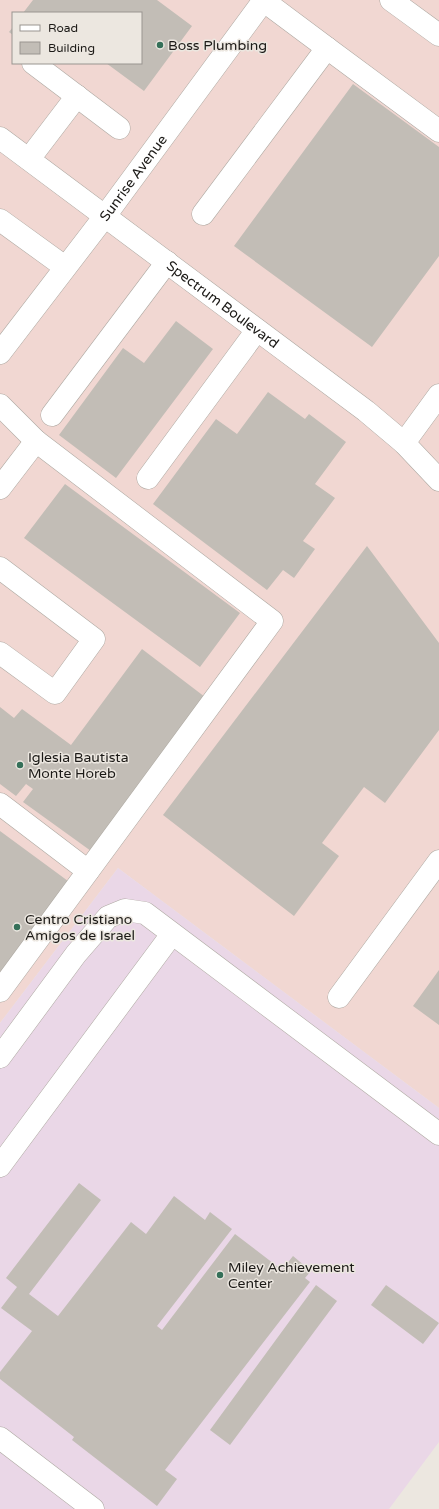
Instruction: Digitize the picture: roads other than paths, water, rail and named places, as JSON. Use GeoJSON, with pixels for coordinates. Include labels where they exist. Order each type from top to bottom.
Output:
{"type":"FeatureCollection","features":[{"type":"Feature","properties":{"kind":"street"},"geometry":{"type":"LineString","coordinates":[[264,0],[439,131]]}},
{"type":"Feature","properties":{"kind":"street","name":"Sunrise Avenue"},"geometry":{"type":"LineString","coordinates":[[0,353],[105,216],[264,0]]}},
{"type":"Feature","properties":{"kind":"street"},"geometry":{"type":"LineString","coordinates":[[391,0],[439,35]]}},
{"type":"Feature","properties":{"kind":"street"},"geometry":{"type":"LineString","coordinates":[[203,214],[327,48]]}},
{"type":"Feature","properties":{"kind":"street"},"geometry":{"type":"LineString","coordinates":[[34,64],[119,128]]}},
{"type":"Feature","properties":{"kind":"street"},"geometry":{"type":"LineString","coordinates":[[29,159],[77,96]]}},
{"type":"Feature","properties":{"kind":"street","name":"Spectrum Boulevard"},"geometry":{"type":"LineString","coordinates":[[0,138],[366,411],[404,443],[439,480]]}},
{"type":"Feature","properties":{"kind":"street"},"geometry":{"type":"LineString","coordinates":[[0,220],[65,267]]}},
{"type":"Feature","properties":{"kind":"street"},"geometry":{"type":"LineString","coordinates":[[52,415],[167,262]]}},
{"type":"Feature","properties":{"kind":"street"},"geometry":{"type":"LineString","coordinates":[[148,478],[257,330]]}},
{"type":"Feature","properties":{"kind":"street"},"geometry":{"type":"LineString","coordinates":[[404,443],[439,395]]}},
{"type":"Feature","properties":{"kind":"street"},"geometry":{"type":"LineString","coordinates":[[0,405],[36,441],[272,622],[0,991]]}},
{"type":"Feature","properties":{"kind":"street"},"geometry":{"type":"LineString","coordinates":[[0,488],[36,441]]}},
{"type":"Feature","properties":{"kind":"street"},"geometry":{"type":"LineString","coordinates":[[0,568],[94,639],[54,693],[0,653]]}},
{"type":"Feature","properties":{"kind":"street"},"geometry":{"type":"LineString","coordinates":[[0,804],[88,871]]}},
{"type":"Feature","properties":{"kind":"street"},"geometry":{"type":"LineString","coordinates":[[339,997],[439,861]]}},
{"type":"Feature","properties":{"kind":"street"},"geometry":{"type":"LineString","coordinates":[[0,1057],[76,954],[108,917],[125,910],[145,913],[439,1134]]}},
{"type":"Feature","properties":{"kind":"street"},"geometry":{"type":"LineString","coordinates":[[0,1166],[172,934]]}},
{"type":"Feature","properties":{"kind":"street"},"geometry":{"type":"LineString","coordinates":[[0,1438],[93,1509]]}},
{"type":"Feature","properties":{"kind":"place","name":"Boss Plumbing"},"geometry":{"type":"Point","coordinates":[160,45]}},
{"type":"Feature","properties":{"kind":"place","name":"Iglesia Bautista Monte Horeb"},"geometry":{"type":"Point","coordinates":[20,765]}},
{"type":"Feature","properties":{"kind":"place","name":"Centro Cristiano Amigos de Israel"},"geometry":{"type":"Point","coordinates":[17,927]}},
{"type":"Feature","properties":{"kind":"place","name":"Miley Achievement Center"},"geometry":{"type":"Point","coordinates":[220,1275]}}]}
